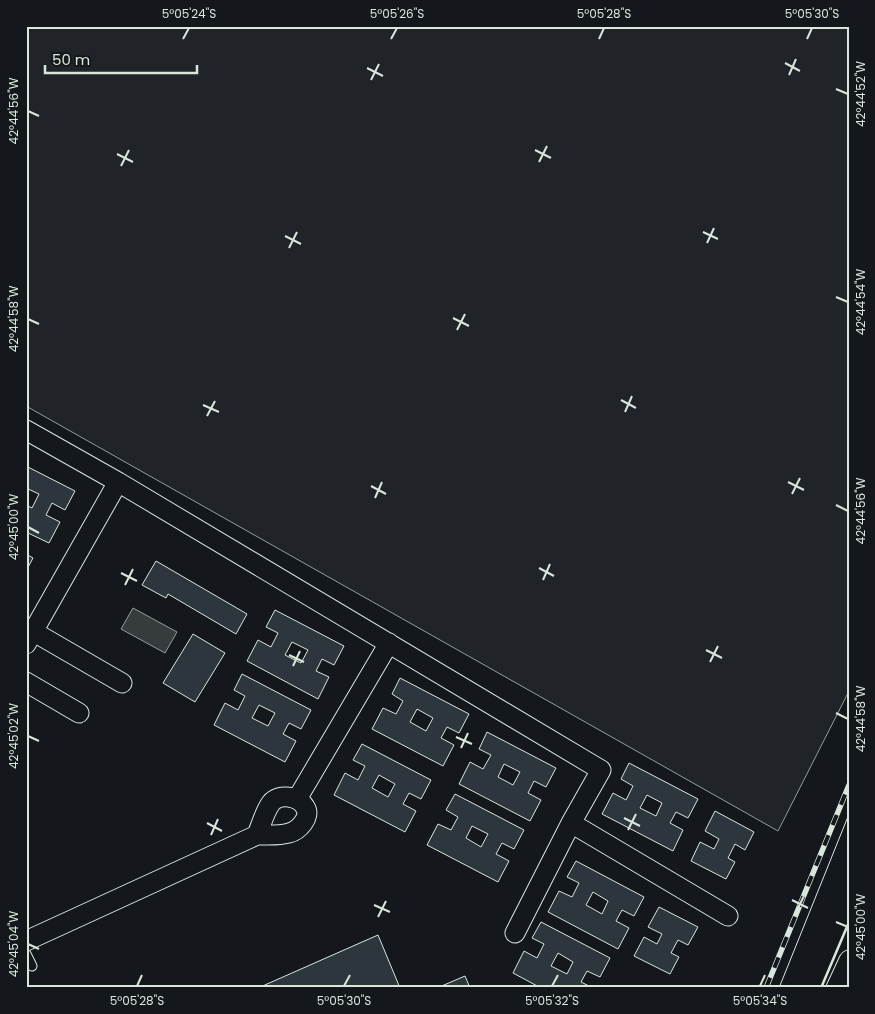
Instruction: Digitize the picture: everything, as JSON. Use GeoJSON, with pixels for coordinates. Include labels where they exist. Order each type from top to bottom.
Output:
{"type":"FeatureCollection","features":[{"type":"Feature","properties":{"kind":"street"},"geometry":{"type":"LineString","coordinates":[[26,430],[118,482],[600,770],[515,933]]}},
{"type":"Feature","properties":{"kind":"street"},"geometry":{"type":"LineString","coordinates":[[118,482],[30,638],[122,683]]}},
{"type":"Feature","properties":{"kind":"street"},"geometry":{"type":"LineString","coordinates":[[297,799],[389,643]]}},
{"type":"Feature","properties":{"kind":"street"},"geometry":{"type":"LineString","coordinates":[[26,682],[79,713]]}},
{"type":"Feature","properties":{"kind":"street"},"geometry":{"type":"LineString","coordinates":[[26,941],[258,835],[288,834],[304,822],[307,813],[306,806],[297,799],[287,796],[277,798],[272,803],[258,835]]}},
{"type":"Feature","properties":{"kind":"street"},"geometry":{"type":"LineString","coordinates":[[571,823],[728,916]]}},
{"type":"Feature","properties":{"kind":"street"},"geometry":{"type":"LineString","coordinates":[[836,988],[849,960]]}},
{"type":"Feature","properties":{"kind":"lane"},"geometry":{"type":"LineString","coordinates":[[26,954],[32,966]]}},
{"type":"Feature","properties":{"kind":"shaded area"},"geometry":{"type":"Polygon","coordinates":[[[26,26],[849,26],[849,691],[778,831],[26,406],[26,26]]]}},
{"type":"Feature","properties":{"kind":"shaded area"},"geometry":{"type":"Polygon","coordinates":[[[133,608],[177,632],[165,653],[121,629],[133,608]]]}},
{"type":"Feature","properties":{"kind":"building"},"geometry":{"type":"Polygon","coordinates":[[[26,466],[75,491],[65,510],[52,503],[46,515],[60,522],[49,543],[26,532],[26,505],[32,508],[39,494],[26,488],[26,466]]]}},
{"type":"Feature","properties":{"kind":"building"},"geometry":{"type":"Polygon","coordinates":[[[26,554],[33,558],[26,571],[26,554]]]}},
{"type":"Feature","properties":{"kind":"building"},"geometry":{"type":"Polygon","coordinates":[[[156,561],[247,614],[236,634],[168,594],[166,598],[142,585],[156,561]]]}},
{"type":"Feature","properties":{"kind":"building"},"geometry":{"type":"Polygon","coordinates":[[[275,610],[344,646],[334,665],[322,659],[316,671],[329,677],[318,699],[247,661],[258,640],[271,647],[278,633],[266,627],[275,610]],[[292,642],[285,655],[301,663],[308,650],[292,642]]]}},
{"type":"Feature","properties":{"kind":"building"},"geometry":{"type":"Polygon","coordinates":[[[193,634],[225,653],[195,702],[163,683],[193,634]]]}},
{"type":"Feature","properties":{"kind":"building"},"geometry":{"type":"Polygon","coordinates":[[[242,674],[311,710],[301,729],[289,723],[283,734],[296,741],[285,762],[214,725],[225,703],[238,710],[245,696],[234,690],[242,674]],[[259,705],[252,718],[268,726],[275,713],[259,705]]]}},
{"type":"Feature","properties":{"kind":"building"},"geometry":{"type":"Polygon","coordinates":[[[400,678],[469,714],[459,733],[447,727],[441,738],[454,745],[443,766],[372,729],[383,708],[396,714],[403,701],[392,694],[400,678]],[[417,709],[410,722],[426,731],[433,718],[417,709]]]}},
{"type":"Feature","properties":{"kind":"building"},"geometry":{"type":"Polygon","coordinates":[[[487,732],[556,768],[546,787],[534,781],[528,793],[541,800],[530,821],[459,784],[470,762],[483,769],[491,755],[479,749],[487,732]],[[504,764],[498,777],[513,785],[520,772],[504,764]]]}},
{"type":"Feature","properties":{"kind":"building"},"geometry":{"type":"Polygon","coordinates":[[[362,744],[431,780],[421,799],[409,793],[403,804],[416,811],[405,832],[334,795],[345,773],[358,780],[365,766],[353,760],[362,744]],[[379,775],[372,788],[388,797],[395,784],[379,775]]]}},
{"type":"Feature","properties":{"kind":"building"},"geometry":{"type":"Polygon","coordinates":[[[629,763],[698,799],[688,818],[676,812],[670,823],[683,830],[673,851],[602,814],[613,793],[626,800],[633,786],[621,779],[629,763]],[[647,795],[640,808],[656,816],[662,803],[647,795]]]}},
{"type":"Feature","properties":{"kind":"building"},"geometry":{"type":"Polygon","coordinates":[[[455,794],[524,830],[514,849],[502,843],[496,854],[509,861],[498,882],[427,845],[438,824],[451,830],[458,817],[446,810],[455,794]],[[472,826],[466,838],[481,847],[488,834],[472,826]]]}},
{"type":"Feature","properties":{"kind":"building"},"geometry":{"type":"Polygon","coordinates":[[[715,811],[754,832],[745,850],[735,844],[728,858],[735,862],[726,879],[691,861],[700,842],[714,849],[719,839],[705,831],[715,811]]]}},
{"type":"Feature","properties":{"kind":"building"},"geometry":{"type":"Polygon","coordinates":[[[576,861],[644,897],[634,916],[622,910],[616,921],[629,928],[618,949],[548,912],[559,891],[572,897],[579,883],[567,877],[576,861]],[[593,892],[586,905],[602,914],[608,901],[593,892]]]}},
{"type":"Feature","properties":{"kind":"building"},"geometry":{"type":"Polygon","coordinates":[[[659,907],[698,927],[688,945],[678,940],[671,953],[679,957],[670,974],[634,956],[644,937],[657,944],[662,934],[648,927],[659,907]]]}},
{"type":"Feature","properties":{"kind":"building"},"geometry":{"type":"Polygon","coordinates":[[[541,922],[610,958],[600,977],[587,971],[581,982],[593,988],[541,988],[513,973],[524,951],[537,958],[544,944],[532,938],[541,922]],[[558,953],[551,966],[567,974],[573,962],[558,953]]]}},
{"type":"Feature","properties":{"kind":"building"},"geometry":{"type":"Polygon","coordinates":[[[378,935],[400,988],[258,988],[378,935]]]}},
{"type":"Feature","properties":{"kind":"building"},"geometry":{"type":"Polygon","coordinates":[[[465,976],[470,988],[437,988],[465,976]]]}},
{"type":"Feature","properties":{"kind":"tram line"},"geometry":{"type":"LineString","coordinates":[[779,988],[849,814]]}},
{"type":"Feature","properties":{"kind":"railway"},"geometry":{"type":"LineString","coordinates":[[766,988],[849,785]]}},
{"type":"Feature","properties":{"kind":"wall"},"geometry":{"type":"LineString","coordinates":[[821,988],[849,922]]}}]}
